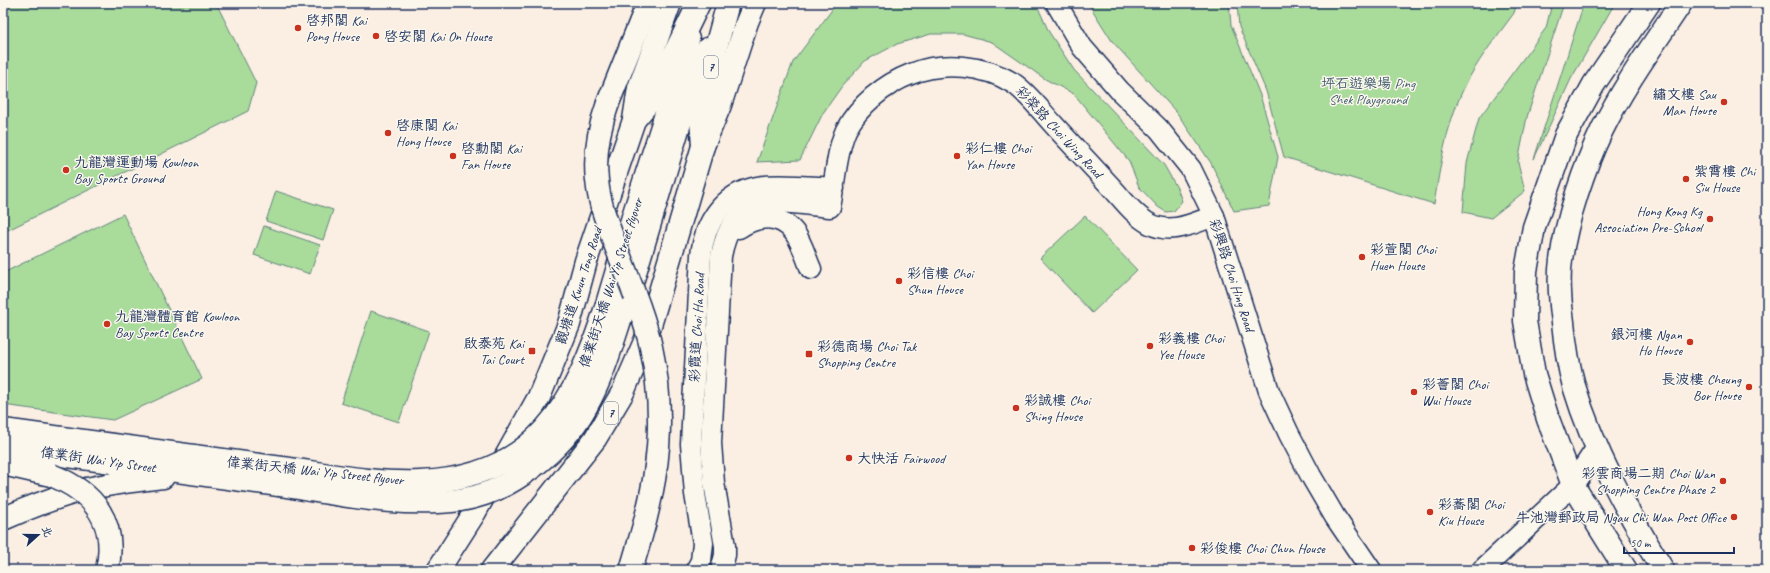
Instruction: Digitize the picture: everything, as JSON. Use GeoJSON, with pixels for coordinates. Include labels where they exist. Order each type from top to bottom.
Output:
{"type":"FeatureCollection","features":[{"type":"Feature","properties":{"kind":"main road"},"geometry":{"type":"LineString","coordinates":[[631,570],[651,500],[658,458],[660,421],[658,390],[646,328],[608,226],[598,191],[596,167],[600,130],[608,103],[648,3]]}},
{"type":"Feature","properties":{"kind":"main road","name":"觀塘道 Kwun Tong Road"},"geometry":{"type":"LineString","coordinates":[[438,570],[475,512],[532,410],[551,369],[572,317],[586,261],[634,120],[638,88],[670,3]]}},
{"type":"Feature","properties":{"kind":"main road"},"geometry":{"type":"LineString","coordinates":[[679,101],[726,3]]}},
{"type":"Feature","properties":{"kind":"main road","name":"7"},"geometry":{"type":"LineString","coordinates":[[492,570],[595,439],[623,392],[646,339],[703,146],[700,106],[726,3]]}},
{"type":"Feature","properties":{"kind":"main road"},"geometry":{"type":"LineString","coordinates":[[703,146],[719,110],[747,22],[755,3]]}},
{"type":"Feature","properties":{"kind":"main road"},"geometry":{"type":"LineString","coordinates":[[1626,570],[1573,485],[1548,419],[1534,374],[1525,321],[1526,272],[1534,227],[1566,135],[1594,84],[1649,3]]}},
{"type":"Feature","properties":{"kind":"main road"},"geometry":{"type":"LineString","coordinates":[[1663,570],[1633,521],[1605,469],[1597,449],[1574,386],[1566,353],[1559,290],[1561,259],[1576,200],[1587,165],[1602,130],[1620,98],[1681,3]]}},
{"type":"Feature","properties":{"kind":"main road"},"geometry":{"type":"LineString","coordinates":[[679,101],[696,10]]}},
{"type":"Feature","properties":{"kind":"main road","name":"觀塘道 Kwun Tong Road"},"geometry":{"type":"LineString","coordinates":[[634,120],[654,96],[676,48],[696,10]]}},
{"type":"Feature","properties":{"kind":"main road","name":"偉業街天橋 Wai Yip Street flyover"},"geometry":{"type":"LineString","coordinates":[[140,449],[281,477],[373,498],[410,501],[449,501],[468,498],[514,480],[549,454],[579,419],[600,379],[615,308],[679,101]]}},
{"type":"Feature","properties":{"kind":"main road","name":"偉業街 Wai Yip Street"},"geometry":{"type":"LineString","coordinates":[[3,430],[140,449]]}},
{"type":"Feature","properties":{"kind":"main road"},"geometry":{"type":"LineString","coordinates":[[1573,485],[1597,449]]}},
{"type":"Feature","properties":{"kind":"main road"},"geometry":{"type":"LineString","coordinates":[[6,459],[62,479],[94,502],[104,518],[109,535],[110,553],[107,570]]}},
{"type":"Feature","properties":{"kind":"main road","name":"偉業街 Wai Yip Street"},"geometry":{"type":"LineString","coordinates":[[6,459],[192,474]]}},
{"type":"Feature","properties":{"kind":"main road"},"geometry":{"type":"LineString","coordinates":[[3,519],[42,503],[86,489],[124,482],[192,474]]}},
{"type":"Feature","properties":{"kind":"main road","name":"偉業街天橋 Wai Yip Street flyover"},"geometry":{"type":"LineString","coordinates":[[192,474],[281,477]]}},
{"type":"Feature","properties":{"kind":"street","name":"彩興路 Choi Hing Road"},"geometry":{"type":"LineString","coordinates":[[1056,3],[1082,47],[1120,91],[1159,129],[1191,170],[1214,216],[1269,391],[1311,476],[1335,517],[1371,570]]}},
{"type":"Feature","properties":{"kind":"street","name":"彩榮路 Choi Wing Road"},"geometry":{"type":"LineString","coordinates":[[832,198],[840,150],[846,131],[868,102],[891,83],[918,71],[942,66],[966,66],[991,73],[1013,84],[1031,100],[1136,213],[1150,224],[1163,228],[1177,228],[1214,216]]}},
{"type":"Feature","properties":{"kind":"street","name":"彩霞道 Choi Ha Road"},"geometry":{"type":"LineString","coordinates":[[696,570],[701,561],[703,543],[695,494],[691,444],[701,254],[705,231],[716,212],[723,204],[738,193],[758,187],[787,195],[832,198]]}},
{"type":"Feature","properties":{"kind":"street","name":"彩霞道 Choi Ha Road"},"geometry":{"type":"LineString","coordinates":[[721,570],[725,555],[725,546],[714,483],[711,444],[720,256],[727,235],[732,224],[737,218],[752,207],[787,195]]}},
{"type":"Feature","properties":{"kind":"street"},"geometry":{"type":"LineString","coordinates":[[727,235],[751,220],[762,217],[773,219],[789,226],[795,234],[811,269]]}},
{"type":"Feature","properties":{"kind":"street"},"geometry":{"type":"LineString","coordinates":[[1482,570],[1573,485]]}},
{"type":"Feature","properties":{"kind":"green space","name":"九龍灣運動場 Kowloon Bay Sports Ground"},"geometry":{"type":"Polygon","coordinates":[[[3,3],[216,3],[256,83],[248,111],[6,231],[3,230],[3,3]]]}},
{"type":"Feature","properties":{"kind":"green space"},"geometry":{"type":"Polygon","coordinates":[[[837,3],[1036,3],[1049,32],[1074,70],[1164,165],[1177,188],[1182,201],[1174,211],[1166,212],[1158,207],[1139,187],[1129,161],[1074,94],[1045,79],[992,42],[963,34],[931,34],[897,44],[865,61],[842,86],[823,113],[800,160],[757,162],[793,62],[837,3]]]}},
{"type":"Feature","properties":{"kind":"green space"},"geometry":{"type":"Polygon","coordinates":[[[1088,3],[1229,3],[1231,25],[1260,95],[1278,157],[1269,206],[1234,211],[1211,163],[1177,113],[1112,41],[1088,3]]]}},
{"type":"Feature","properties":{"kind":"green space","name":"坪石遊樂場 Ping Shek Playground"},"geometry":{"type":"Polygon","coordinates":[[[1237,3],[1517,3],[1514,13],[1486,51],[1467,81],[1456,105],[1444,147],[1434,204],[1284,157],[1266,91],[1239,27],[1237,3]]]}},
{"type":"Feature","properties":{"kind":"green space"},"geometry":{"type":"Polygon","coordinates":[[[1552,3],[1564,3],[1527,117],[1518,162],[1525,191],[1491,218],[1463,212],[1467,163],[1479,118],[1546,28],[1552,3]]]}},
{"type":"Feature","properties":{"kind":"green space"},"geometry":{"type":"Polygon","coordinates":[[[1584,3],[1615,3],[1571,79],[1534,159],[1584,3]]]}},
{"type":"Feature","properties":{"kind":"green space"},"geometry":{"type":"Polygon","coordinates":[[[276,191],[333,210],[323,240],[266,221],[276,191]]]}},
{"type":"Feature","properties":{"kind":"green space","name":"九龍灣體育館 Kowloon Bay Sports Centre"},"geometry":{"type":"Polygon","coordinates":[[[123,214],[202,379],[113,420],[3,405],[3,273],[123,214]]]}},
{"type":"Feature","properties":{"kind":"green space"},"geometry":{"type":"Polygon","coordinates":[[[1085,216],[1137,270],[1092,313],[1040,258],[1085,216]]]}},
{"type":"Feature","properties":{"kind":"green space"},"geometry":{"type":"Polygon","coordinates":[[[264,226],[320,245],[310,274],[254,255],[264,226]]]}},
{"type":"Feature","properties":{"kind":"green space"},"geometry":{"type":"Polygon","coordinates":[[[371,311],[429,331],[399,422],[341,403],[371,311]]]}},
{"type":"Feature","properties":{"kind":"place","name":"啓邦閣 Kai Pong House"},"geometry":{"type":"Point","coordinates":[298,28]}},
{"type":"Feature","properties":{"kind":"place","name":"啓安閣 Kai On House"},"geometry":{"type":"Point","coordinates":[376,36]}},
{"type":"Feature","properties":{"kind":"place","name":"繡文樓 Sau Man House"},"geometry":{"type":"Point","coordinates":[1724,102]}},
{"type":"Feature","properties":{"kind":"place","name":"啓康閣 Kai Hong House"},"geometry":{"type":"Point","coordinates":[388,133]}},
{"type":"Feature","properties":{"kind":"place","name":"啓勳閣 Kai Fan House"},"geometry":{"type":"Point","coordinates":[453,156]}},
{"type":"Feature","properties":{"kind":"place","name":"彩仁樓 Choi Yan House"},"geometry":{"type":"Point","coordinates":[957,156]}},
{"type":"Feature","properties":{"kind":"place","name":"九龍灣運動場 Kowloon Bay Sports Ground"},"geometry":{"type":"Point","coordinates":[66,170]}},
{"type":"Feature","properties":{"kind":"place","name":"紫霄樓 Chi Siu House"},"geometry":{"type":"Point","coordinates":[1686,179]}},
{"type":"Feature","properties":{"kind":"place","name":"Hong Kong Kg Association Pre-School"},"geometry":{"type":"Point","coordinates":[1710,219]}},
{"type":"Feature","properties":{"kind":"place","name":"彩萱閣 Choi Huen House"},"geometry":{"type":"Point","coordinates":[1362,257]}},
{"type":"Feature","properties":{"kind":"place","name":"彩信樓 Choi Shun House"},"geometry":{"type":"Point","coordinates":[899,281]}},
{"type":"Feature","properties":{"kind":"place","name":"九龍灣體育館 Kowloon Bay Sports Centre"},"geometry":{"type":"Point","coordinates":[107,324]}},
{"type":"Feature","properties":{"kind":"place","name":"銀河樓 Ngan Ho House"},"geometry":{"type":"Point","coordinates":[1690,342]}},
{"type":"Feature","properties":{"kind":"place","name":"彩義樓 Choi Yee House"},"geometry":{"type":"Point","coordinates":[1150,346]}},
{"type":"Feature","properties":{"kind":"place","name":"啟泰苑 Kai Tai Court"},"geometry":{"type":"Point","coordinates":[532,351]}},
{"type":"Feature","properties":{"kind":"place","name":"彩德商場 Choi Tak Shopping Centre"},"geometry":{"type":"Point","coordinates":[809,354]}},
{"type":"Feature","properties":{"kind":"place","name":"長波樓 Cheung Bor House"},"geometry":{"type":"Point","coordinates":[1749,387]}},
{"type":"Feature","properties":{"kind":"place","name":"彩薈閣 Choi Wui House"},"geometry":{"type":"Point","coordinates":[1414,392]}},
{"type":"Feature","properties":{"kind":"place","name":"彩誠樓 Choi Shing House"},"geometry":{"type":"Point","coordinates":[1016,408]}},
{"type":"Feature","properties":{"kind":"place","name":"大快活 Fairwood"},"geometry":{"type":"Point","coordinates":[849,458]}},
{"type":"Feature","properties":{"kind":"place","name":"彩雲商場二期 Choi Wan Shopping Centre Phase 2"},"geometry":{"type":"Point","coordinates":[1723,481]}},
{"type":"Feature","properties":{"kind":"place","name":"彩蕎閣 Choi Kiu House"},"geometry":{"type":"Point","coordinates":[1430,512]}},
{"type":"Feature","properties":{"kind":"place","name":"牛池灣郵政局 Ngau Chi Wan Post Office"},"geometry":{"type":"Point","coordinates":[1734,517]}},
{"type":"Feature","properties":{"kind":"place","name":"彩俊樓 Choi Chun House"},"geometry":{"type":"Point","coordinates":[1192,548]}}]}
